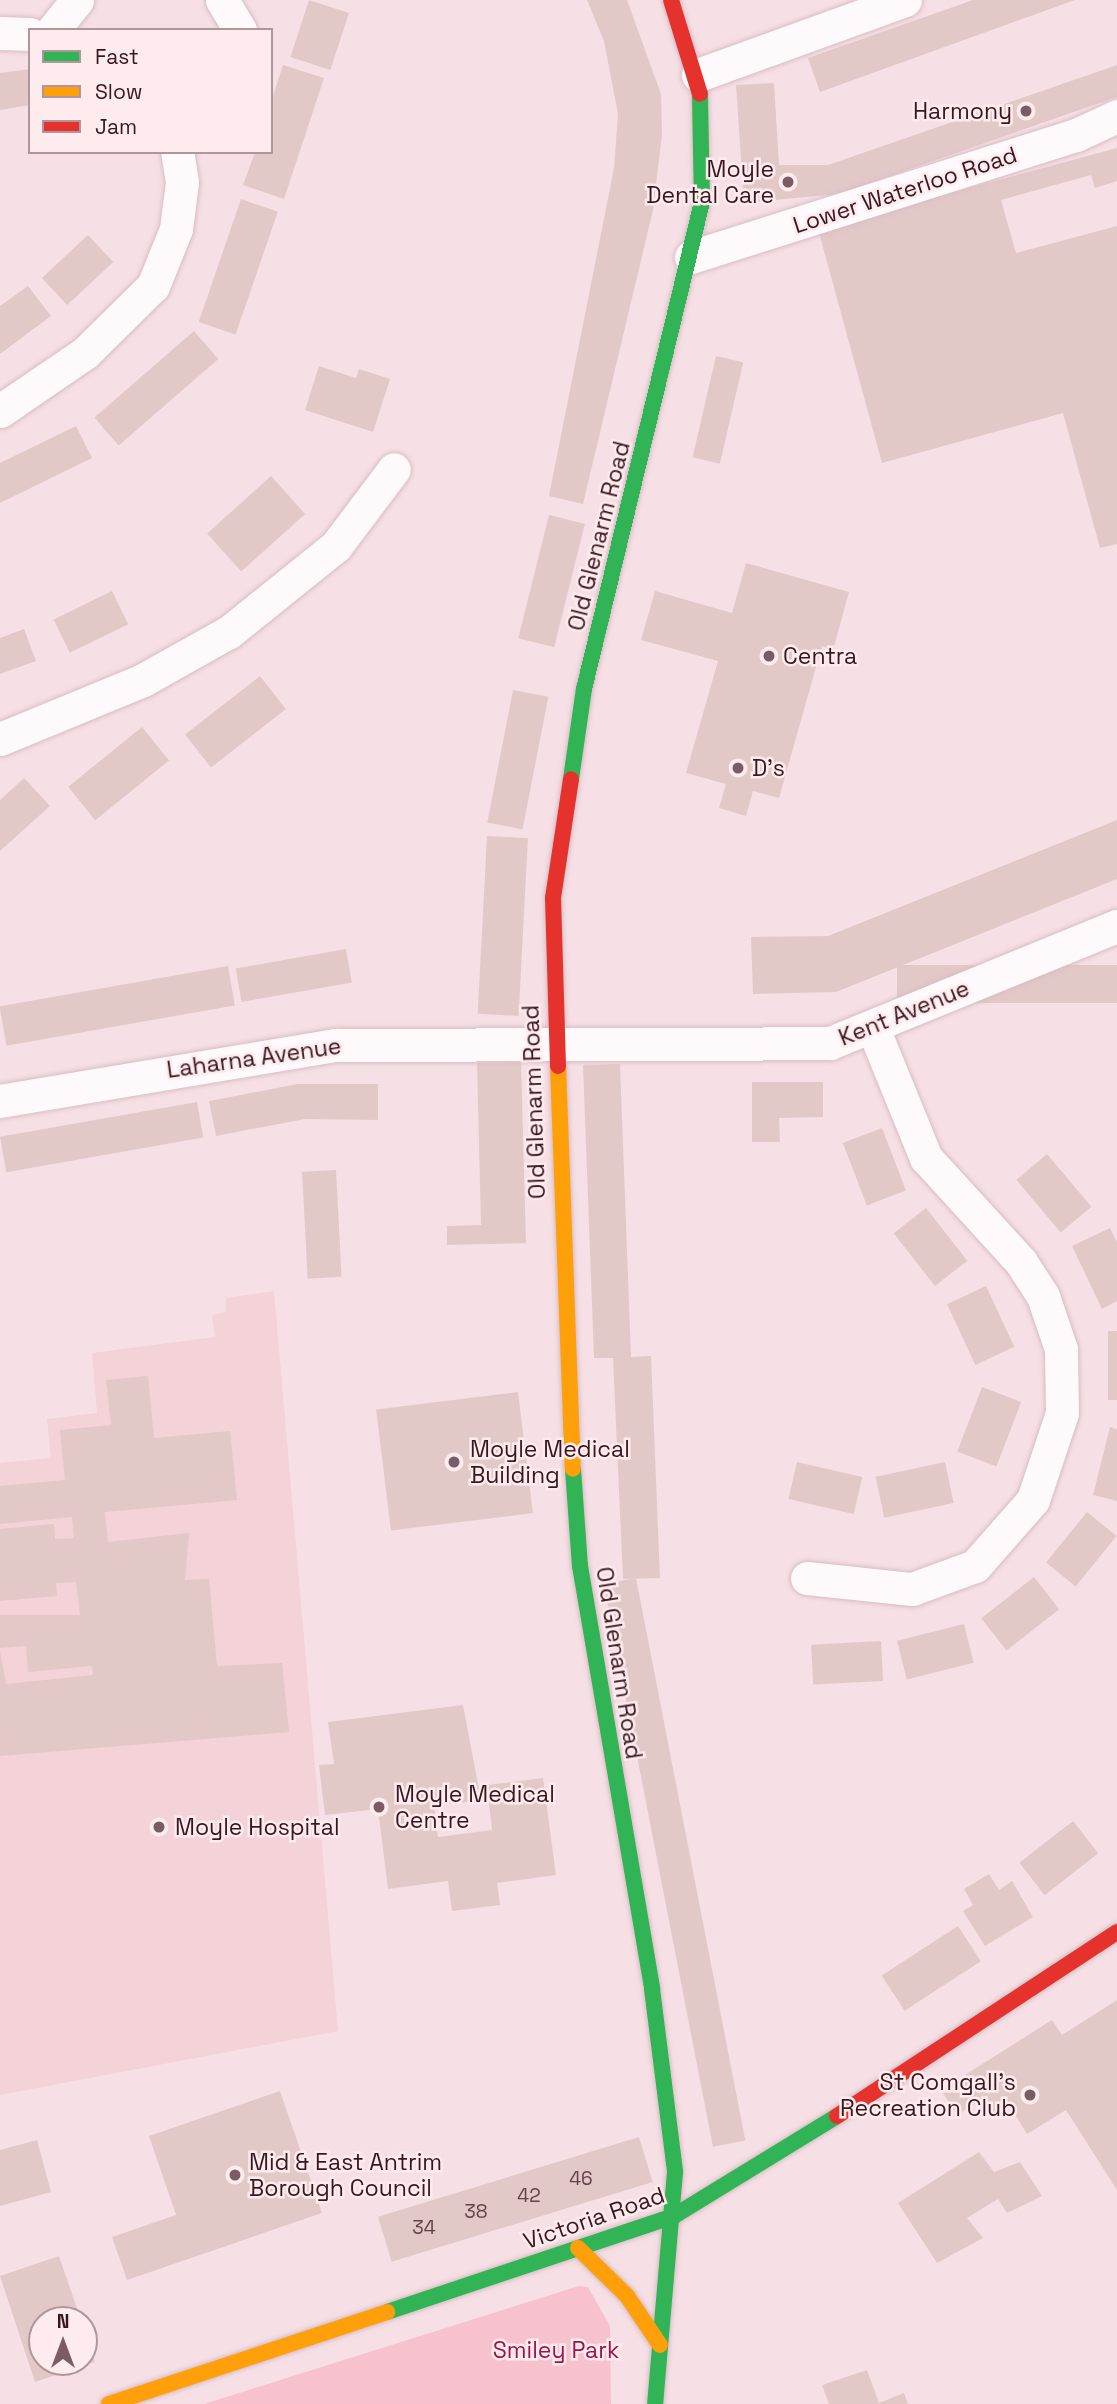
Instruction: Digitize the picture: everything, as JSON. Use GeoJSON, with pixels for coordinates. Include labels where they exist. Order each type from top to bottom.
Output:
{"type":"FeatureCollection","features":[{"type":"Feature","properties":{"kind":"street"},"geometry":{"type":"LineString","coordinates":[[54,28],[76,0]]}},
{"type":"Feature","properties":{"kind":"street"},"geometry":{"type":"LineString","coordinates":[[222,0],[239,28]]}},
{"type":"Feature","properties":{"kind":"street","name":"Old Glenarm Road"},"geometry":{"type":"LineString","coordinates":[[655,2404],[674,2216],[675,2172],[652,1989],[580,1566],[553,1045],[553,898],[565,790],[691,257],[705,145],[698,75],[671,0]]}},
{"type":"Feature","properties":{"kind":"street"},"geometry":{"type":"LineString","coordinates":[[698,75],[905,0]]}},
{"type":"Feature","properties":{"kind":"street"},"geometry":{"type":"LineString","coordinates":[[0,33],[28,34]]}},
{"type":"Feature","properties":{"kind":"street","name":"Lower Waterloo Road"},"geometry":{"type":"LineString","coordinates":[[691,257],[1076,135],[1117,116]]}},
{"type":"Feature","properties":{"kind":"street"},"geometry":{"type":"LineString","coordinates":[[0,411],[85,353],[153,286],[173,243],[184,157]]}},
{"type":"Feature","properties":{"kind":"street"},"geometry":{"type":"LineString","coordinates":[[0,739],[143,680],[229,632],[336,546],[394,469]]}},
{"type":"Feature","properties":{"kind":"street","name":"Kent Avenue"},"geometry":{"type":"LineString","coordinates":[[553,1045],[803,1046],[873,1028],[1117,926]]}},
{"type":"Feature","properties":{"kind":"street"},"geometry":{"type":"LineString","coordinates":[[807,1578],[858,1588],[912,1590],[975,1566],[1008,1534],[1037,1492],[1064,1394],[1059,1340],[1034,1279],[926,1158],[873,1028]]}},
{"type":"Feature","properties":{"kind":"street","name":"Laharna Avenue"},"geometry":{"type":"LineString","coordinates":[[0,1101],[289,1050],[553,1045]]}},
{"type":"Feature","properties":{"kind":"street","name":"Victoria Road"},"geometry":{"type":"LineString","coordinates":[[109,2404],[674,2216],[993,2019],[1117,1932]]}},
{"type":"Feature","properties":{"kind":"street"},"geometry":{"type":"LineString","coordinates":[[578,2248],[627,2296],[660,2345]]}},
{"type":"Feature","properties":{"kind":"shaded area","name":"Moyle Hospital"},"geometry":{"type":"Polygon","coordinates":[[[274,1291],[338,2031],[0,2095],[0,1463],[51,1458],[47,1419],[97,1413],[92,1353],[215,1337],[212,1315],[226,1312],[226,1298],[274,1291]]]}},
{"type":"Feature","properties":{"kind":"green space","name":"Smiley Park"},"geometry":{"type":"Polygon","coordinates":[[[579,2286],[588,2287],[610,2326],[611,2404],[204,2404],[579,2286]]]}},
{"type":"Feature","properties":{"kind":"building"},"geometry":{"type":"Polygon","coordinates":[[[309,0],[349,13],[330,70],[290,57],[309,0]]]}},
{"type":"Feature","properties":{"kind":"building"},"geometry":{"type":"Polygon","coordinates":[[[587,0],[627,0],[661,94],[662,134],[653,210],[583,504],[549,496],[614,168],[618,114],[604,41],[587,0]]]}},
{"type":"Feature","properties":{"kind":"building"},"geometry":{"type":"Polygon","coordinates":[[[973,0],[1075,0],[820,92],[808,58],[973,0]]]}},
{"type":"Feature","properties":{"kind":"building"},"geometry":{"type":"Polygon","coordinates":[[[283,65],[324,78],[284,199],[243,185],[254,154],[273,154],[273,96],[283,65]]]}},
{"type":"Feature","properties":{"kind":"building"},"geometry":{"type":"Polygon","coordinates":[[[1117,65],[1117,97],[838,194],[744,203],[736,85],[774,83],[779,165],[828,165],[1117,65]]]}},
{"type":"Feature","properties":{"kind":"building"},"geometry":{"type":"Polygon","coordinates":[[[28,69],[28,105],[0,110],[0,73],[28,69]]]}},
{"type":"Feature","properties":{"kind":"building"},"geometry":{"type":"Polygon","coordinates":[[[1117,148],[1117,181],[1095,188],[1091,175],[1001,200],[1016,253],[1117,226],[1117,544],[1100,548],[1063,413],[882,463],[818,229],[1117,148]]]}},
{"type":"Feature","properties":{"kind":"building"},"geometry":{"type":"Polygon","coordinates":[[[241,199],[278,212],[236,335],[199,322],[241,199]]]}},
{"type":"Feature","properties":{"kind":"building"},"geometry":{"type":"Polygon","coordinates":[[[88,235],[113,262],[67,305],[42,278],[88,235]]]}},
{"type":"Feature","properties":{"kind":"building"},"geometry":{"type":"Polygon","coordinates":[[[28,286],[51,316],[0,354],[0,306],[28,286]]]}},
{"type":"Feature","properties":{"kind":"building"},"geometry":{"type":"Polygon","coordinates":[[[194,331],[218,359],[119,446],[94,418],[194,331]]]}},
{"type":"Feature","properties":{"kind":"building"},"geometry":{"type":"Polygon","coordinates":[[[716,356],[743,362],[720,464],[693,457],[716,356]]]}},
{"type":"Feature","properties":{"kind":"building"},"geometry":{"type":"Polygon","coordinates":[[[319,366],[356,378],[359,369],[390,379],[373,432],[305,410],[319,366]]]}},
{"type":"Feature","properties":{"kind":"building"},"geometry":{"type":"Polygon","coordinates":[[[76,426],[92,458],[0,503],[0,463],[76,426]]]}},
{"type":"Feature","properties":{"kind":"building"},"geometry":{"type":"Polygon","coordinates":[[[271,476],[305,514],[241,571],[207,534],[271,476]]]}},
{"type":"Feature","properties":{"kind":"building"},"geometry":{"type":"Polygon","coordinates":[[[549,515],[585,524],[554,647],[518,638],[549,515]]]}},
{"type":"Feature","properties":{"kind":"building","name":"Centra"},"geometry":{"type":"Polygon","coordinates":[[[746,563],[849,592],[833,650],[822,646],[779,798],[753,791],[746,816],[719,808],[726,784],[686,773],[718,661],[641,640],[655,591],[732,613],[746,563]]]}},
{"type":"Feature","properties":{"kind":"building"},"geometry":{"type":"Polygon","coordinates":[[[112,591],[128,624],[70,653],[54,619],[112,591]]]}},
{"type":"Feature","properties":{"kind":"building"},"geometry":{"type":"Polygon","coordinates":[[[24,629],[36,661],[0,674],[0,638],[24,629]]]}},
{"type":"Feature","properties":{"kind":"building"},"geometry":{"type":"Polygon","coordinates":[[[260,676],[286,709],[211,768],[185,734],[260,676]]]}},
{"type":"Feature","properties":{"kind":"building"},"geometry":{"type":"Polygon","coordinates":[[[513,690],[548,697],[523,829],[487,823],[513,690]]]}},
{"type":"Feature","properties":{"kind":"building"},"geometry":{"type":"Polygon","coordinates":[[[142,727],[169,760],[95,820],[68,787],[142,727]]]}},
{"type":"Feature","properties":{"kind":"building"},"geometry":{"type":"Polygon","coordinates":[[[24,778],[50,806],[0,851],[0,800],[24,778]]]}},
{"type":"Feature","properties":{"kind":"building"},"geometry":{"type":"Polygon","coordinates":[[[1117,820],[1117,879],[836,992],[753,994],[751,937],[828,936],[1117,820]]]}},
{"type":"Feature","properties":{"kind":"building"},"geometry":{"type":"Polygon","coordinates":[[[487,836],[528,838],[519,1016],[478,1014],[487,836]]]}},
{"type":"Feature","properties":{"kind":"building"},"geometry":{"type":"Polygon","coordinates":[[[346,949],[352,982],[242,1002],[236,968],[346,949]]]}},
{"type":"Feature","properties":{"kind":"building"},"geometry":{"type":"Polygon","coordinates":[[[897,965],[1117,965],[1117,1003],[897,1003],[897,965]]]}},
{"type":"Feature","properties":{"kind":"building"},"geometry":{"type":"Polygon","coordinates":[[[228,966],[235,1005],[6,1046],[0,1006],[228,966]]]}},
{"type":"Feature","properties":{"kind":"building"},"geometry":{"type":"Polygon","coordinates":[[[521,1062],[526,1243],[447,1245],[447,1226],[481,1225],[477,1063],[521,1062]]]}},
{"type":"Feature","properties":{"kind":"building"},"geometry":{"type":"Polygon","coordinates":[[[620,1064],[631,1357],[651,1356],[660,1578],[623,1579],[613,1358],[594,1358],[583,1065],[620,1064]]]}},
{"type":"Feature","properties":{"kind":"building"},"geometry":{"type":"Polygon","coordinates":[[[752,1082],[823,1082],[823,1117],[779,1118],[780,1142],[752,1142],[752,1082]]]}},
{"type":"Feature","properties":{"kind":"building"},"geometry":{"type":"Polygon","coordinates":[[[298,1084],[378,1084],[378,1120],[305,1119],[216,1136],[209,1101],[298,1084]]]}},
{"type":"Feature","properties":{"kind":"building"},"geometry":{"type":"Polygon","coordinates":[[[197,1102],[203,1137],[6,1172],[0,1137],[197,1102]]]}},
{"type":"Feature","properties":{"kind":"building"},"geometry":{"type":"Polygon","coordinates":[[[882,1128],[906,1191],[867,1206],[843,1143],[882,1128]]]}},
{"type":"Feature","properties":{"kind":"building"},"geometry":{"type":"Polygon","coordinates":[[[1047,1154],[1091,1207],[1061,1233],[1016,1180],[1047,1154]]]}},
{"type":"Feature","properties":{"kind":"building"},"geometry":{"type":"Polygon","coordinates":[[[336,1170],[342,1277],[308,1279],[302,1172],[336,1170]]]}},
{"type":"Feature","properties":{"kind":"building"},"geometry":{"type":"Polygon","coordinates":[[[926,1208],[967,1261],[935,1286],[894,1233],[926,1208]]]}},
{"type":"Feature","properties":{"kind":"building"},"geometry":{"type":"Polygon","coordinates":[[[1110,1228],[1117,1242],[1117,1301],[1102,1309],[1072,1246],[1110,1228]]]}},
{"type":"Feature","properties":{"kind":"building"},"geometry":{"type":"Polygon","coordinates":[[[986,1286],[1014,1347],[975,1365],[947,1304],[986,1286]]]}},
{"type":"Feature","properties":{"kind":"building"},"geometry":{"type":"Polygon","coordinates":[[[1108,1331],[1117,1331],[1117,1400],[1108,1400],[1108,1331]]]}},
{"type":"Feature","properties":{"kind":"building"},"geometry":{"type":"Polygon","coordinates":[[[148,1376],[154,1438],[230,1431],[237,1500],[105,1512],[108,1542],[189,1533],[185,1580],[209,1579],[217,1666],[282,1663],[289,1732],[0,1756],[0,1651],[6,1684],[93,1675],[92,1666],[28,1672],[26,1646],[0,1648],[0,1615],[80,1615],[76,1582],[56,1583],[57,1596],[0,1601],[0,1529],[54,1524],[55,1539],[74,1538],[72,1517],[0,1524],[0,1486],[65,1480],[60,1430],[111,1425],[106,1380],[148,1376]]]}},
{"type":"Feature","properties":{"kind":"building"},"geometry":{"type":"Polygon","coordinates":[[[982,1387],[1021,1402],[996,1466],[957,1451],[982,1387]]]}},
{"type":"Feature","properties":{"kind":"building","name":"Moyle Medical Building"},"geometry":{"type":"Polygon","coordinates":[[[518,1392],[533,1513],[391,1531],[376,1409],[518,1392]]]}},
{"type":"Feature","properties":{"kind":"building"},"geometry":{"type":"Polygon","coordinates":[[[1110,1427],[1117,1429],[1117,1501],[1093,1495],[1110,1427]]]}},
{"type":"Feature","properties":{"kind":"building"},"geometry":{"type":"Polygon","coordinates":[[[797,1462],[862,1477],[854,1514],[788,1499],[797,1462]]]}},
{"type":"Feature","properties":{"kind":"building"},"geometry":{"type":"Polygon","coordinates":[[[945,1462],[954,1503],[884,1518],[876,1477],[945,1462]]]}},
{"type":"Feature","properties":{"kind":"building"},"geometry":{"type":"Polygon","coordinates":[[[1087,1512],[1117,1536],[1076,1586],[1046,1563],[1087,1512]]]}},
{"type":"Feature","properties":{"kind":"building"},"geometry":{"type":"Polygon","coordinates":[[[1034,1577],[1059,1609],[1006,1651],[981,1618],[1034,1577]]]}},
{"type":"Feature","properties":{"kind":"building"},"geometry":{"type":"Polygon","coordinates":[[[636,1578],[745,2140],[713,2147],[604,1584],[636,1578]]]}},
{"type":"Feature","properties":{"kind":"building"},"geometry":{"type":"Polygon","coordinates":[[[964,1624],[974,1663],[907,1680],[897,1641],[964,1624]]]}},
{"type":"Feature","properties":{"kind":"building"},"geometry":{"type":"Polygon","coordinates":[[[881,1641],[883,1681],[813,1685],[811,1645],[881,1641]]]}},
{"type":"Feature","properties":{"kind":"building","name":"Moyle Medical Centre"},"geometry":{"type":"Polygon","coordinates":[[[463,1705],[481,1800],[434,1806],[438,1837],[492,1830],[487,1785],[543,1778],[556,1875],[497,1883],[500,1905],[452,1911],[448,1881],[388,1889],[378,1809],[325,1815],[319,1765],[334,1764],[328,1722],[463,1705]]]}},
{"type":"Feature","properties":{"kind":"building"},"geometry":{"type":"Polygon","coordinates":[[[1073,1821],[1098,1853],[1045,1895],[1019,1863],[1073,1821]]]}},
{"type":"Feature","properties":{"kind":"building"},"geometry":{"type":"Polygon","coordinates":[[[989,1874],[999,1890],[1012,1881],[1033,1917],[985,1946],[963,1911],[973,1905],[964,1889],[989,1874]]]}},
{"type":"Feature","properties":{"kind":"building"},"geometry":{"type":"Polygon","coordinates":[[[958,1926],[981,1961],[905,2011],[882,1976],[958,1926]]]}},
{"type":"Feature","properties":{"kind":"building","name":"St Comgall's Recreation Club"},"geometry":{"type":"Polygon","coordinates":[[[1117,2000],[1117,2190],[1066,2110],[1027,2134],[1009,2105],[992,2116],[981,2100],[957,2115],[941,2090],[1052,2020],[1062,2035],[1117,2000]]]}},
{"type":"Feature","properties":{"kind":"building","name":"Mid & East Antrim Borough Council"},"geometry":{"type":"Polygon","coordinates":[[[280,2091],[322,2213],[127,2280],[112,2237],[176,2215],[149,2136],[280,2091]]]}},
{"type":"Feature","properties":{"kind":"building"},"geometry":{"type":"Polygon","coordinates":[[[639,2137],[653,2182],[392,2262],[378,2217],[639,2137]]]}},
{"type":"Feature","properties":{"kind":"building"},"geometry":{"type":"Polygon","coordinates":[[[37,2140],[51,2192],[0,2206],[0,2150],[37,2140]]]}},
{"type":"Feature","properties":{"kind":"building"},"geometry":{"type":"Polygon","coordinates":[[[979,2152],[994,2172],[1020,2162],[1042,2196],[1007,2213],[998,2199],[967,2218],[983,2238],[937,2263],[898,2203],[979,2152]]]}},
{"type":"Feature","properties":{"kind":"building"},"geometry":{"type":"Polygon","coordinates":[[[59,2256],[76,2306],[28,2306],[28,2361],[0,2276],[59,2256]]]}},
{"type":"Feature","properties":{"kind":"building"},"geometry":{"type":"Polygon","coordinates":[[[867,2370],[879,2403],[904,2393],[908,2404],[829,2404],[822,2385],[867,2370]]]}},
{"type":"Feature","properties":{"kind":"building"},"geometry":{"type":"Polygon","coordinates":[[[33,2376],[53,2376],[35,2382],[33,2376]]]}},
{"type":"Feature","properties":{"kind":"traffic: fast"},"geometry":{"type":"LineString","coordinates":[[571,779],[584,689],[702,202],[700,94]]}},
{"type":"Feature","properties":{"kind":"traffic: fast"},"geometry":{"type":"LineString","coordinates":[[573,1469],[580,1566],[652,1989],[675,2172],[655,2404]]}},
{"type":"Feature","properties":{"kind":"traffic: fast"},"geometry":{"type":"LineString","coordinates":[[387,2312],[674,2216],[837,2116]]}},
{"type":"Feature","properties":{"kind":"traffic: slow"},"geometry":{"type":"LineString","coordinates":[[558,1066],[573,1469]]}},
{"type":"Feature","properties":{"kind":"traffic: slow"},"geometry":{"type":"LineString","coordinates":[[578,2248],[627,2296],[660,2345]]}},
{"type":"Feature","properties":{"kind":"traffic: slow"},"geometry":{"type":"LineString","coordinates":[[109,2404],[387,2312]]}},
{"type":"Feature","properties":{"kind":"traffic: jam"},"geometry":{"type":"LineString","coordinates":[[671,0],[700,94]]}},
{"type":"Feature","properties":{"kind":"traffic: jam"},"geometry":{"type":"LineString","coordinates":[[558,1066],[553,898],[571,779]]}},
{"type":"Feature","properties":{"kind":"traffic: jam"},"geometry":{"type":"LineString","coordinates":[[837,2116],[1117,1932]]}},
{"type":"Feature","properties":{"kind":"place","name":"Harmony"},"geometry":{"type":"Point","coordinates":[1026,111]}},
{"type":"Feature","properties":{"kind":"place","name":"Moyle Dental Care"},"geometry":{"type":"Point","coordinates":[788,182]}},
{"type":"Feature","properties":{"kind":"place","name":"Centra"},"geometry":{"type":"Point","coordinates":[769,656]}},
{"type":"Feature","properties":{"kind":"place","name":"D's"},"geometry":{"type":"Point","coordinates":[738,768]}},
{"type":"Feature","properties":{"kind":"place","name":"Moyle Medical Building"},"geometry":{"type":"Point","coordinates":[454,1462]}},
{"type":"Feature","properties":{"kind":"place","name":"Moyle Medical Centre"},"geometry":{"type":"Point","coordinates":[379,1807]}},
{"type":"Feature","properties":{"kind":"place","name":"Moyle Hospital"},"geometry":{"type":"Point","coordinates":[159,1827]}},
{"type":"Feature","properties":{"kind":"place","name":"St Comgall's Recreation Club"},"geometry":{"type":"Point","coordinates":[1030,2095]}},
{"type":"Feature","properties":{"kind":"place","name":"Mid & East Antrim Borough Council"},"geometry":{"type":"Point","coordinates":[235,2175]}}]}
